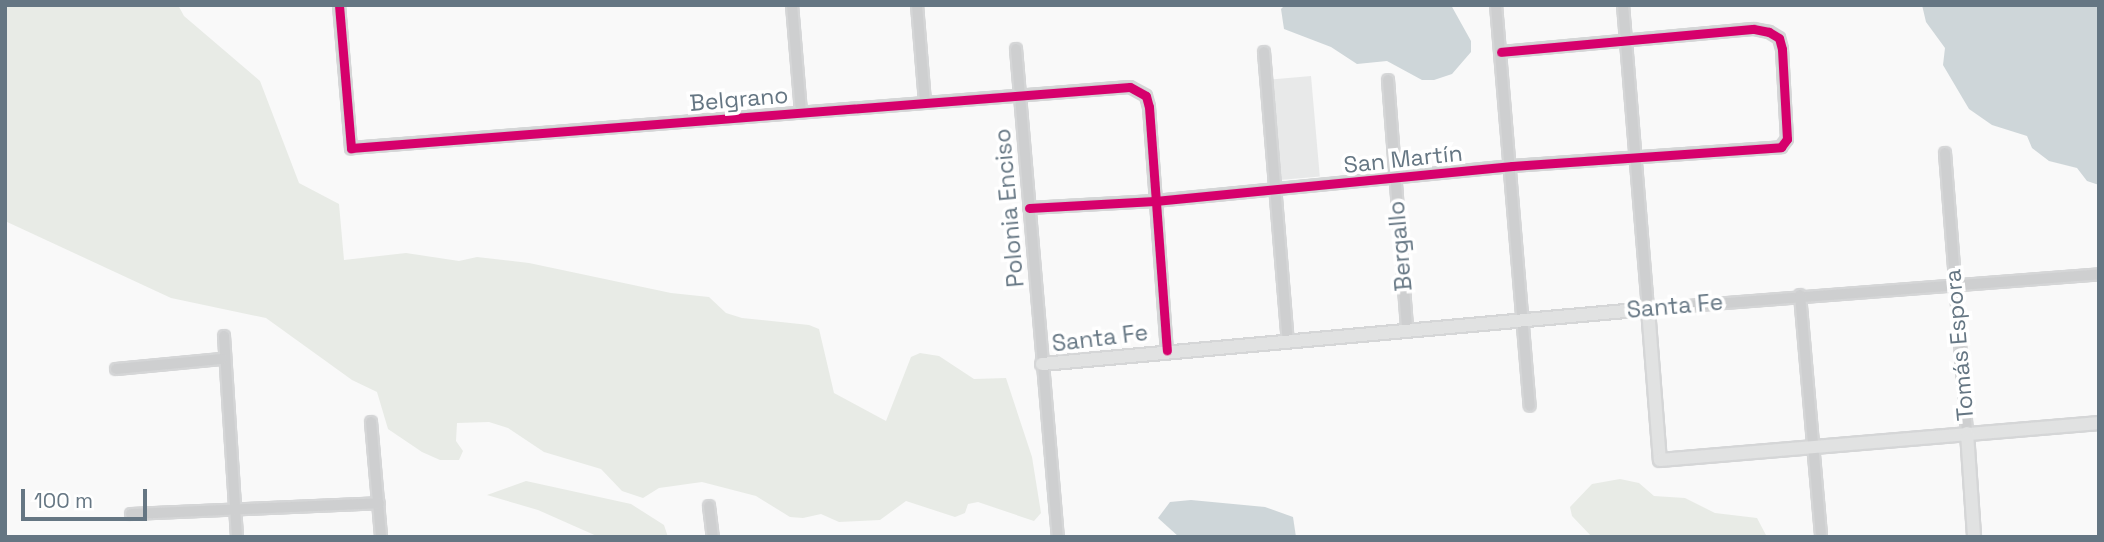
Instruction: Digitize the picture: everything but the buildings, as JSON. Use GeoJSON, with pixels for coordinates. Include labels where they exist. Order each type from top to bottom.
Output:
{"type":"FeatureCollection","features":[{"type":"Feature","properties":{"kind":"main road","name":"Santa Fe"},"geometry":{"type":"LineString","coordinates":[[1042,364],[1407,328],[1648,309]]}},
{"type":"Feature","properties":{"kind":"main road"},"geometry":{"type":"LineString","coordinates":[[1648,309],[1660,460],[2099,423]]}},
{"type":"Feature","properties":{"kind":"main road","name":"Tomás Espora"},"geometry":{"type":"LineString","coordinates":[[1967,433],[1974,537]]}},
{"type":"Feature","properties":{"kind":"street","name":"Belgrano"},"geometry":{"type":"LineString","coordinates":[[339,5],[351,148],[1130,87],[1146,96],[1149,107],[1156,201]]}},
{"type":"Feature","properties":{"kind":"street"},"geometry":{"type":"LineString","coordinates":[[792,5],[801,113]]}},
{"type":"Feature","properties":{"kind":"street"},"geometry":{"type":"LineString","coordinates":[[917,5],[925,102]]}},
{"type":"Feature","properties":{"kind":"street"},"geometry":{"type":"LineString","coordinates":[[1496,5],[1512,166],[1530,406]]}},
{"type":"Feature","properties":{"kind":"street"},"geometry":{"type":"LineString","coordinates":[[1623,5],[1648,309]]}},
{"type":"Feature","properties":{"kind":"street","name":"San Martín"},"geometry":{"type":"LineString","coordinates":[[1029,208],[1156,201],[1394,180],[1512,166],[1781,147],[1789,129],[1779,38],[1769,32],[1753,29],[1625,40]]}},
{"type":"Feature","properties":{"kind":"street"},"geometry":{"type":"LineString","coordinates":[[1501,52],[1625,40]]}},
{"type":"Feature","properties":{"kind":"street","name":"Polonia Enciso"},"geometry":{"type":"LineString","coordinates":[[1016,49],[1058,537]]}},
{"type":"Feature","properties":{"kind":"street"},"geometry":{"type":"LineString","coordinates":[[1265,52],[1287,341]]}},
{"type":"Feature","properties":{"kind":"street","name":"Bergallo"},"geometry":{"type":"LineString","coordinates":[[1388,80],[1407,328]]}},
{"type":"Feature","properties":{"kind":"street","name":"Tomás Espora"},"geometry":{"type":"LineString","coordinates":[[1945,153],[1953,282],[1967,433]]}},
{"type":"Feature","properties":{"kind":"street"},"geometry":{"type":"LineString","coordinates":[[1156,201],[1167,350]]}},
{"type":"Feature","properties":{"kind":"street","name":"Santa Fe"},"geometry":{"type":"LineString","coordinates":[[1648,309],[1953,282],[2099,274]]}},
{"type":"Feature","properties":{"kind":"street"},"geometry":{"type":"LineString","coordinates":[[1800,295],[1821,533]]}},
{"type":"Feature","properties":{"kind":"street"},"geometry":{"type":"LineString","coordinates":[[224,336],[222,359],[237,537]]}},
{"type":"Feature","properties":{"kind":"street"},"geometry":{"type":"LineString","coordinates":[[116,369],[222,359]]}},
{"type":"Feature","properties":{"kind":"street"},"geometry":{"type":"LineString","coordinates":[[371,422],[381,537]]}},
{"type":"Feature","properties":{"kind":"street"},"geometry":{"type":"LineString","coordinates":[[131,514],[379,503]]}},
{"type":"Feature","properties":{"kind":"street"},"geometry":{"type":"LineString","coordinates":[[709,506],[713,537]]}},
{"type":"Feature","properties":{"kind":"shaded area"},"geometry":{"type":"Polygon","coordinates":[[[5,5],[178,5],[184,16],[260,81],[299,183],[339,204],[344,260],[406,253],[459,261],[477,257],[529,263],[671,293],[709,297],[726,313],[742,318],[809,325],[819,329],[834,393],[886,421],[911,357],[920,353],[939,356],[974,379],[1006,378],[1032,457],[1041,513],[1034,521],[978,502],[968,504],[965,513],[955,517],[906,501],[880,520],[839,522],[821,514],[803,518],[790,517],[756,496],[702,482],[659,488],[643,498],[622,491],[601,469],[544,452],[508,428],[489,422],[457,423],[456,441],[463,451],[459,460],[440,460],[422,452],[388,429],[377,392],[352,380],[266,318],[171,298],[5,221],[5,5]]]}},
{"type":"Feature","properties":{"kind":"shaded area"},"geometry":{"type":"Polygon","coordinates":[[[1285,5],[1451,5],[1471,41],[1471,52],[1452,74],[1434,80],[1422,80],[1387,61],[1357,64],[1331,47],[1284,29],[1281,9],[1285,5]]]}},
{"type":"Feature","properties":{"kind":"shaded area"},"geometry":{"type":"Polygon","coordinates":[[[1922,5],[2099,5],[2099,185],[2087,181],[2077,168],[2049,161],[2032,148],[2027,136],[1992,125],[1969,109],[1943,65],[1945,48],[1926,22],[1922,5]]]}},
{"type":"Feature","properties":{"kind":"shaded area"},"geometry":{"type":"Polygon","coordinates":[[[1311,76],[1320,177],[1280,180],[1271,79],[1311,76]]]}},
{"type":"Feature","properties":{"kind":"shaded area"},"geometry":{"type":"Polygon","coordinates":[[[1620,479],[1639,483],[1654,496],[1685,498],[1715,513],[1757,518],[1767,537],[1592,537],[1572,516],[1570,507],[1592,484],[1620,479]]]}},
{"type":"Feature","properties":{"kind":"shaded area"},"geometry":{"type":"Polygon","coordinates":[[[526,481],[631,504],[664,525],[668,537],[599,537],[538,510],[487,495],[526,481]]]}},
{"type":"Feature","properties":{"kind":"shaded area"},"geometry":{"type":"Polygon","coordinates":[[[1191,500],[1265,507],[1293,517],[1296,537],[1179,537],[1158,518],[1170,502],[1191,500]]]}},
{"type":"Feature","properties":{"kind":"cycle path"},"geometry":{"type":"LineString","coordinates":[[339,5],[351,148],[1130,87],[1146,96],[1149,107],[1167,350]]}},
{"type":"Feature","properties":{"kind":"cycle path"},"geometry":{"type":"LineString","coordinates":[[1029,208],[1155,201],[1512,166],[1781,147],[1787,139],[1782,49],[1779,38],[1769,32],[1753,29],[1501,52]]}}]}
